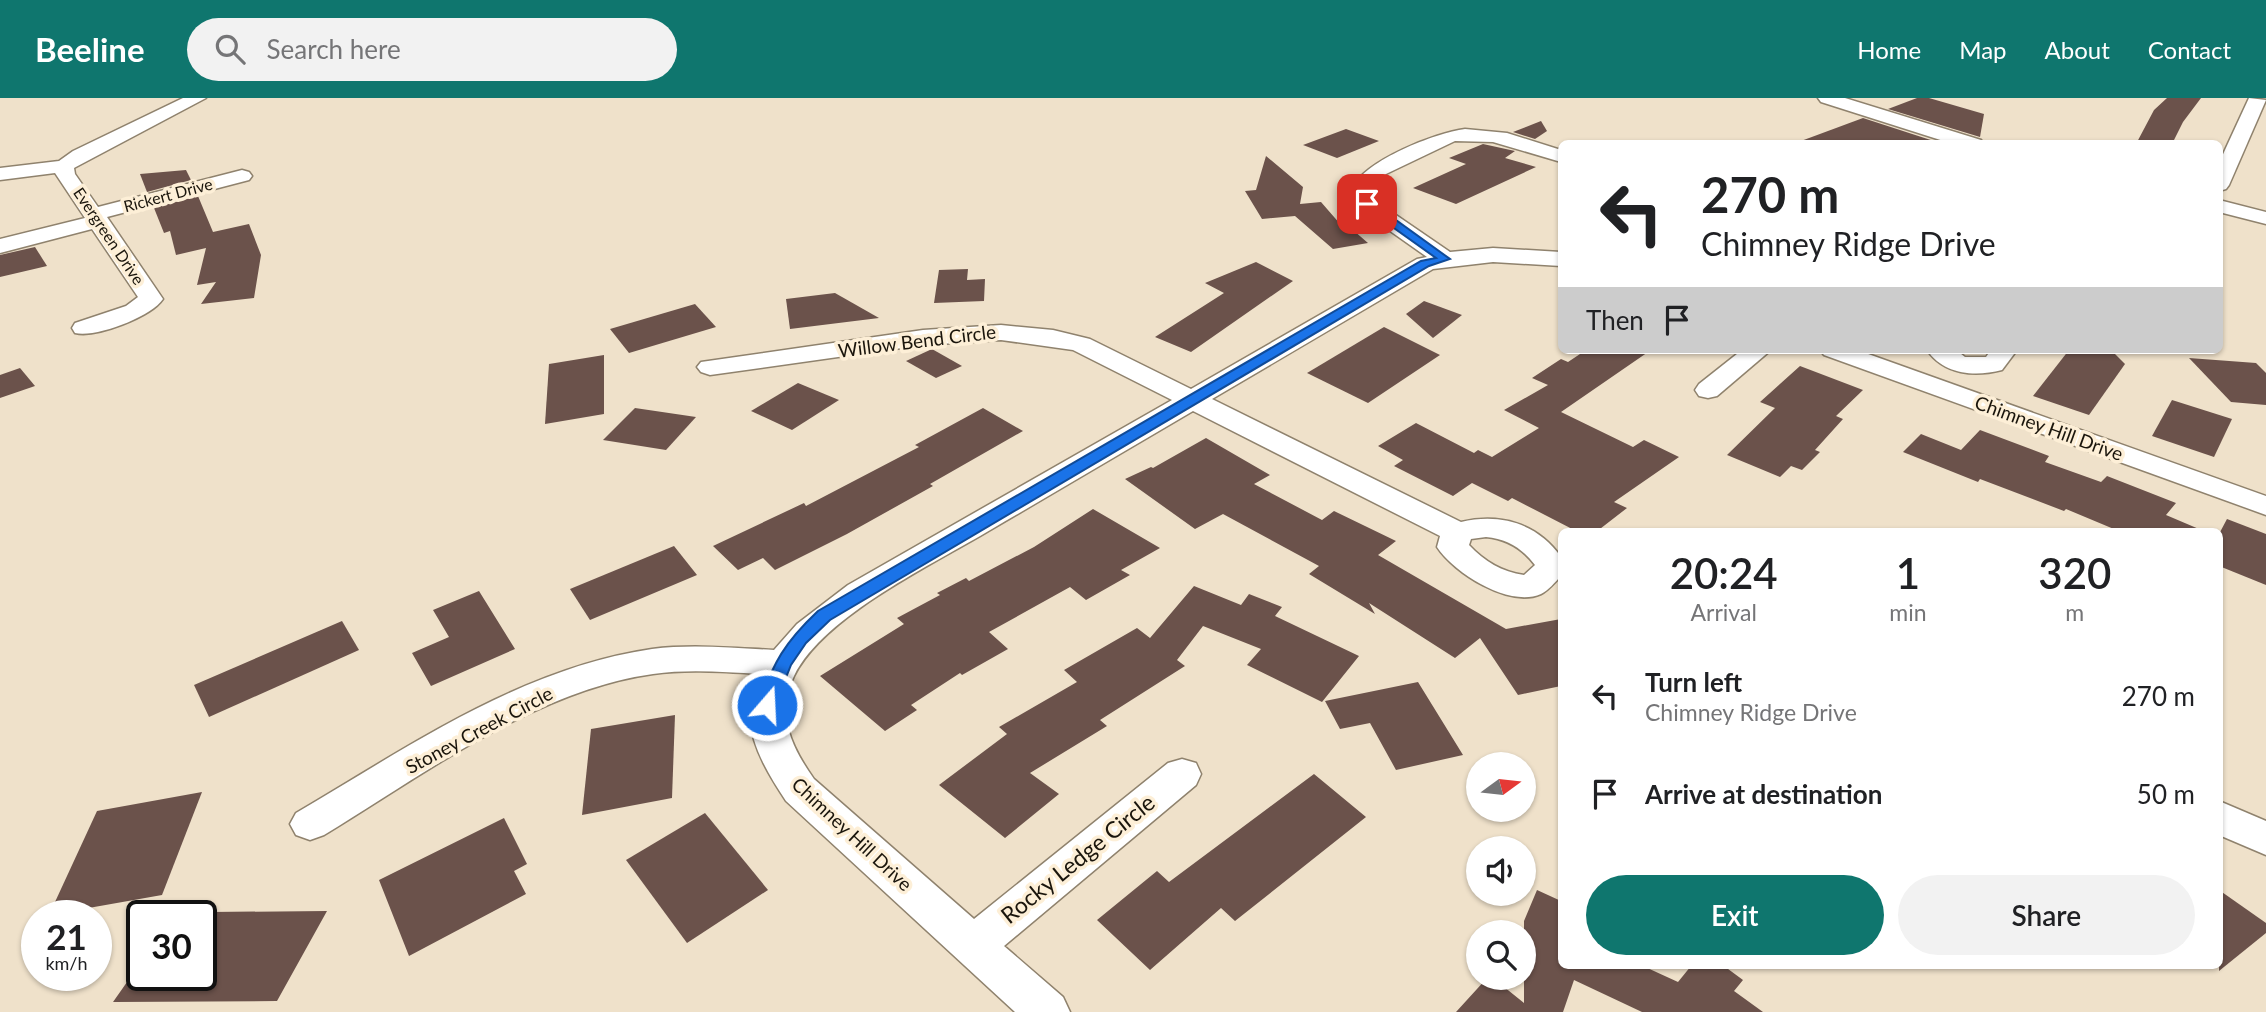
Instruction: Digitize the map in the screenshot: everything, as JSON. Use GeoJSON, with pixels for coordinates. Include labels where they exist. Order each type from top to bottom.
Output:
{"type":"FeatureCollection","features":[{"type":"Feature","properties":{"kind":"street","name":"Evergreen Drive"},"geometry":{"type":"LineString","coordinates":[[83,328],[135,311],[151,299],[65,174],[64,166],[79,155],[197,98]]}},
{"type":"Feature","properties":{"kind":"street"},"geometry":{"type":"LineString","coordinates":[[1827,98],[1961,140]]}},
{"type":"Feature","properties":{"kind":"street"},"geometry":{"type":"LineString","coordinates":[[2223,177],[2258,98]]}},
{"type":"Feature","properties":{"kind":"street"},"geometry":{"type":"LineString","coordinates":[[1445,259],[1367,204],[1362,188],[1372,174],[1451,136],[1461,134],[1495,136],[1558,155]]}},
{"type":"Feature","properties":{"kind":"street"},"geometry":{"type":"LineString","coordinates":[[0,174],[64,166]]}},
{"type":"Feature","properties":{"kind":"street","name":"Rickert Drive"},"geometry":{"type":"LineString","coordinates":[[0,246],[242,176]]}},
{"type":"Feature","properties":{"kind":"street"},"geometry":{"type":"LineString","coordinates":[[2223,207],[2266,218]]}},
{"type":"Feature","properties":{"kind":"street","name":"Chimney Hill Drive"},"geometry":{"type":"LineString","coordinates":[[1037,1009],[974,945],[800,790],[784,771],[773,749],[767,727],[767,705],[783,663],[800,639],[824,615],[1425,264],[1445,259],[1501,254],[1558,260]]}},
{"type":"Feature","properties":{"kind":"street","name":"Willow Bend Circle"},"geometry":{"type":"LineString","coordinates":[[710,367],[962,332],[1018,331],[1081,344],[1457,532]]}},
{"type":"Feature","properties":{"kind":"street"},"geometry":{"type":"LineString","coordinates":[[1708,390],[1753,354]]}},
{"type":"Feature","properties":{"kind":"street","name":"Chimney Hill Drive"},"geometry":{"type":"LineString","coordinates":[[1844,354],[2266,506]]}},
{"type":"Feature","properties":{"kind":"street"},"geometry":{"type":"LineString","coordinates":[[1934,386],[1950,357],[1993,365],[2001,354]]}},
{"type":"Feature","properties":{"kind":"street","name":"Stoney Creek Circle"},"geometry":{"type":"LineString","coordinates":[[310,824],[488,720],[565,685],[648,663],[684,659],[783,663]]}},
{"type":"Feature","properties":{"kind":"street","name":"Rocky Ledge Circle"},"geometry":{"type":"LineString","coordinates":[[974,945],[1182,774]]}},
{"type":"Feature","properties":{"kind":"street"},"geometry":{"type":"LineString","coordinates":[[2223,819],[2266,839]]}},
{"type":"Feature","properties":{"kind":"building"},"geometry":{"type":"Polygon","coordinates":[[[1917,98],[1929,98],[1984,114],[1980,137],[1888,109],[1917,98]]]}},
{"type":"Feature","properties":{"kind":"building"},"geometry":{"type":"Polygon","coordinates":[[[2167,98],[2201,98],[2183,122],[2174,140],[2138,140],[2154,110],[2167,98]]]}},
{"type":"Feature","properties":{"kind":"building"},"geometry":{"type":"Polygon","coordinates":[[[1863,118],[1931,140],[1804,140],[1863,118]]]}},
{"type":"Feature","properties":{"kind":"building"},"geometry":{"type":"Polygon","coordinates":[[[1541,121],[1547,131],[1535,139],[1513,132],[1541,121]]]}},
{"type":"Feature","properties":{"kind":"building"},"geometry":{"type":"Polygon","coordinates":[[[1346,129],[1379,141],[1337,158],[1303,145],[1346,129]]]}},
{"type":"Feature","properties":{"kind":"building"},"geometry":{"type":"Polygon","coordinates":[[[1483,144],[1515,151],[1505,158],[1536,167],[1456,204],[1413,188],[1466,164],[1449,158],[1483,144]]]}},
{"type":"Feature","properties":{"kind":"building"},"geometry":{"type":"Polygon","coordinates":[[[1266,156],[1303,187],[1300,204],[1321,202],[1341,225],[1346,224],[1368,243],[1333,249],[1295,216],[1262,219],[1245,191],[1256,190],[1266,156]]]}},
{"type":"Feature","properties":{"kind":"building"},"geometry":{"type":"Polygon","coordinates":[[[186,170],[191,180],[147,192],[140,174],[186,170]]]}},
{"type":"Feature","properties":{"kind":"building"},"geometry":{"type":"Polygon","coordinates":[[[198,196],[213,232],[249,224],[261,255],[254,298],[201,304],[216,282],[197,285],[206,248],[176,255],[170,231],[164,233],[154,208],[198,196]]]}},
{"type":"Feature","properties":{"kind":"building"},"geometry":{"type":"Polygon","coordinates":[[[35,247],[47,266],[0,277],[0,255],[35,247]]]}},
{"type":"Feature","properties":{"kind":"building"},"geometry":{"type":"Polygon","coordinates":[[[1256,262],[1293,281],[1191,352],[1155,337],[1224,293],[1205,283],[1256,262]]]}},
{"type":"Feature","properties":{"kind":"building"},"geometry":{"type":"Polygon","coordinates":[[[968,269],[967,280],[985,279],[984,301],[934,303],[939,270],[968,269]]]}},
{"type":"Feature","properties":{"kind":"building"},"geometry":{"type":"Polygon","coordinates":[[[835,293],[879,318],[790,329],[786,299],[835,293]]]}},
{"type":"Feature","properties":{"kind":"building"},"geometry":{"type":"Polygon","coordinates":[[[1424,301],[1462,315],[1433,338],[1406,314],[1424,301]]]}},
{"type":"Feature","properties":{"kind":"building"},"geometry":{"type":"Polygon","coordinates":[[[695,304],[716,327],[629,353],[610,329],[695,304]]]}},
{"type":"Feature","properties":{"kind":"building"},"geometry":{"type":"Polygon","coordinates":[[[1384,327],[1440,355],[1368,403],[1307,373],[1384,327]]]}},
{"type":"Feature","properties":{"kind":"building"},"geometry":{"type":"Polygon","coordinates":[[[932,349],[962,366],[936,378],[906,361],[932,349]]]}},
{"type":"Feature","properties":{"kind":"building"},"geometry":{"type":"Polygon","coordinates":[[[1580,354],[1645,354],[1561,412],[1633,447],[1644,440],[1679,457],[1614,502],[1627,508],[1601,528],[1570,528],[1512,498],[1508,501],[1472,483],[1453,496],[1394,466],[1403,460],[1378,446],[1416,423],[1474,453],[1478,450],[1492,457],[1539,428],[1504,410],[1548,385],[1532,378],[1561,359],[1568,362],[1580,354]]]}},
{"type":"Feature","properties":{"kind":"building"},"geometry":{"type":"Polygon","coordinates":[[[2066,354],[2115,354],[2125,364],[2089,415],[2033,396],[2066,354]]]}},
{"type":"Feature","properties":{"kind":"building"},"geometry":{"type":"Polygon","coordinates":[[[604,355],[604,414],[545,424],[549,364],[604,355]]]}},
{"type":"Feature","properties":{"kind":"building"},"geometry":{"type":"Polygon","coordinates":[[[2189,358],[2256,363],[2266,373],[2266,405],[2231,402],[2189,358]]]}},
{"type":"Feature","properties":{"kind":"building"},"geometry":{"type":"Polygon","coordinates":[[[1800,366],[1863,390],[1836,416],[1843,419],[1815,450],[1820,452],[1802,470],[1791,466],[1780,477],[1727,455],[1775,408],[1760,402],[1800,366]]]}},
{"type":"Feature","properties":{"kind":"building"},"geometry":{"type":"Polygon","coordinates":[[[20,368],[35,386],[0,398],[0,375],[20,368]]]}},
{"type":"Feature","properties":{"kind":"building"},"geometry":{"type":"Polygon","coordinates":[[[798,383],[839,400],[792,430],[751,411],[798,383]]]}},
{"type":"Feature","properties":{"kind":"building"},"geometry":{"type":"Polygon","coordinates":[[[2172,400],[2232,419],[2214,457],[2152,436],[2172,400]]]}},
{"type":"Feature","properties":{"kind":"building"},"geometry":{"type":"Polygon","coordinates":[[[635,408],[696,417],[666,450],[603,440],[635,408]]]}},
{"type":"Feature","properties":{"kind":"building"},"geometry":{"type":"Polygon","coordinates":[[[983,408],[1023,431],[847,534],[775,570],[763,558],[738,570],[713,546],[804,503],[806,506],[919,447],[915,445],[983,408]]]}},
{"type":"Feature","properties":{"kind":"building"},"geometry":{"type":"Polygon","coordinates":[[[1980,430],[2049,456],[2045,462],[2101,482],[2107,476],[2176,503],[2166,515],[2197,528],[2111,528],[1980,479],[1978,482],[1903,452],[1921,434],[1961,450],[1980,430]]]}},
{"type":"Feature","properties":{"kind":"building"},"geometry":{"type":"Polygon","coordinates":[[[1206,438],[1270,475],[1254,484],[1322,520],[1334,511],[1396,541],[1378,555],[1506,629],[1558,620],[1558,687],[1518,695],[1480,638],[1455,658],[1369,603],[1375,614],[1309,574],[1319,566],[1223,514],[1195,529],[1125,479],[1153,468],[1206,438]]]}},
{"type":"Feature","properties":{"kind":"building"},"geometry":{"type":"Polygon","coordinates":[[[1093,509],[1160,548],[1121,570],[1130,575],[1086,600],[1070,587],[989,632],[1008,649],[962,675],[960,673],[911,705],[917,710],[885,731],[820,676],[904,624],[897,618],[940,595],[937,593],[966,578],[969,581],[1034,547],[1093,509]]]}},
{"type":"Feature","properties":{"kind":"building"},"geometry":{"type":"Polygon","coordinates":[[[2227,519],[2266,534],[2266,585],[2223,568],[2222,528],[2227,519]]]}},
{"type":"Feature","properties":{"kind":"building"},"geometry":{"type":"Polygon","coordinates":[[[674,546],[697,575],[590,620],[570,589],[674,546]]]}},
{"type":"Feature","properties":{"kind":"building"},"geometry":{"type":"Polygon","coordinates":[[[1194,586],[1241,605],[1249,594],[1282,607],[1275,616],[1359,656],[1322,702],[1247,665],[1261,649],[1203,626],[1177,660],[1185,666],[1100,720],[1107,726],[1030,773],[1059,794],[1005,838],[939,785],[1007,734],[999,727],[1077,682],[1064,670],[1137,628],[1150,638],[1194,586]]]}},
{"type":"Feature","properties":{"kind":"building"},"geometry":{"type":"Polygon","coordinates":[[[479,591],[515,649],[431,686],[412,653],[449,637],[433,610],[479,591]]]}},
{"type":"Feature","properties":{"kind":"building"},"geometry":{"type":"Polygon","coordinates":[[[342,621],[359,650],[209,717],[194,685],[342,621]]]}},
{"type":"Feature","properties":{"kind":"building"},"geometry":{"type":"Polygon","coordinates":[[[1418,682],[1463,755],[1396,770],[1370,723],[1340,729],[1325,701],[1418,682]]]}},
{"type":"Feature","properties":{"kind":"building"},"geometry":{"type":"Polygon","coordinates":[[[675,715],[672,798],[582,815],[591,729],[675,715]]]}},
{"type":"Feature","properties":{"kind":"building"},"geometry":{"type":"Polygon","coordinates":[[[1314,774],[1366,817],[1235,921],[1221,908],[1150,970],[1097,920],[1157,871],[1169,882],[1314,774]]]}},
{"type":"Feature","properties":{"kind":"building"},"geometry":{"type":"Polygon","coordinates":[[[202,792],[162,895],[112,904],[112,900],[56,900],[97,811],[202,792]]]}},
{"type":"Feature","properties":{"kind":"building"},"geometry":{"type":"Polygon","coordinates":[[[705,813],[768,890],[687,943],[626,860],[705,813]]]}},
{"type":"Feature","properties":{"kind":"building"},"geometry":{"type":"Polygon","coordinates":[[[504,818],[527,864],[514,871],[526,894],[409,956],[379,880],[504,818]]]}},
{"type":"Feature","properties":{"kind":"building"},"geometry":{"type":"Polygon","coordinates":[[[1537,890],[1558,900],[1558,969],[1650,969],[1678,982],[1689,969],[1728,969],[1743,980],[1734,991],[1763,1012],[1642,1012],[1574,980],[1563,1012],[1456,1012],[1476,990],[1508,990],[1524,1003],[1524,990],[1536,990],[1536,920],[1524,920],[1530,906],[1536,906],[1537,890]]]}},
{"type":"Feature","properties":{"kind":"building"},"geometry":{"type":"Polygon","coordinates":[[[2223,893],[2266,923],[2266,933],[2223,968],[2223,893]]]}},
{"type":"Feature","properties":{"kind":"building"},"geometry":{"type":"Polygon","coordinates":[[[327,911],[277,1001],[113,1002],[126,984],[126,991],[217,991],[217,912],[327,911]]]}},
{"type":"Feature","properties":{"kind":"route"},"geometry":{"type":"LineString","coordinates":[[767,705],[774,680],[783,663],[800,639],[824,615],[1425,264],[1445,259],[1367,204]]}}]}
